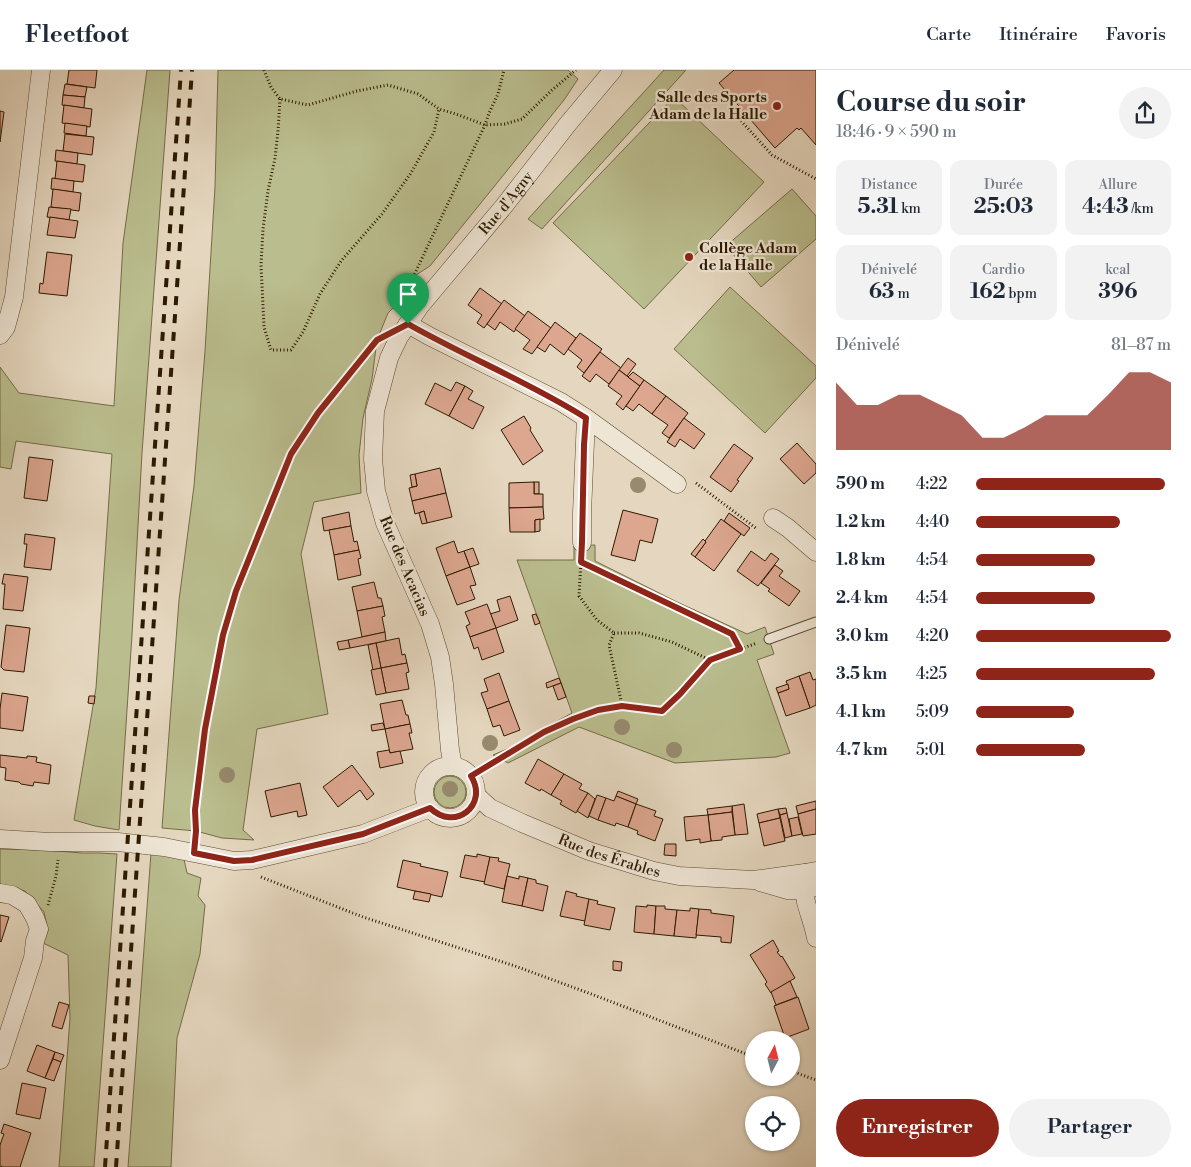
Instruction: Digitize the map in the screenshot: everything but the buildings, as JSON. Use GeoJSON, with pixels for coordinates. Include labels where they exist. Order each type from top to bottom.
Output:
{"type":"FeatureCollection","features":[{"type":"Feature","properties":{"kind":"street"},"geometry":{"type":"LineString","coordinates":[[0,335],[6,327],[14,297],[41,70]]}},
{"type":"Feature","properties":{"kind":"street","name":"Rue d'Agny"},"geometry":{"type":"LineString","coordinates":[[404,331],[420,306],[504,206],[613,70]]}},
{"type":"Feature","properties":{"kind":"street"},"geometry":{"type":"LineString","coordinates":[[404,331],[429,336],[561,402],[677,484]]}},
{"type":"Feature","properties":{"kind":"street","name":"Rue des Acacias"},"geometry":{"type":"LineString","coordinates":[[404,331],[389,358],[375,411],[373,459],[376,490],[385,523],[430,624],[440,658],[453,766]]}},
{"type":"Feature","properties":{"kind":"street"},"geometry":{"type":"LineString","coordinates":[[582,542],[586,418]]}},
{"type":"Feature","properties":{"kind":"street"},"geometry":{"type":"LineString","coordinates":[[773,518],[816,552]]}},
{"type":"Feature","properties":{"kind":"street"},"geometry":{"type":"LineString","coordinates":[[453,766],[463,769],[471,776],[475,785],[476,795],[471,808],[460,816],[447,818],[430,808],[426,802],[424,789],[426,782],[440,768],[453,766]]}},
{"type":"Feature","properties":{"kind":"street","name":"Rue des Érables"},"geometry":{"type":"LineString","coordinates":[[476,795],[490,808],[522,823],[590,851],[654,871],[679,876],[753,880],[788,890],[812,887]]}},
{"type":"Feature","properties":{"kind":"street"},"geometry":{"type":"LineString","coordinates":[[0,839],[118,842],[164,847],[234,861],[245,861],[363,834],[430,808]]}},
{"type":"Feature","properties":{"kind":"street"},"geometry":{"type":"LineString","coordinates":[[812,887],[806,903],[815,932]]}},
{"type":"Feature","properties":{"kind":"street"},"geometry":{"type":"LineString","coordinates":[[0,893],[12,895],[27,904],[39,929],[33,958],[0,1060]]}},
{"type":"Feature","properties":{"kind":"lane"},"geometry":{"type":"LineString","coordinates":[[769,638],[816,622]]}},
{"type":"Feature","properties":{"kind":"path"},"geometry":{"type":"LineString","coordinates":[[264,70],[271,87],[280,99],[275,158],[263,229],[261,265],[264,327],[271,350],[292,350],[303,332],[320,294],[341,261],[382,214],[411,173],[434,132],[439,109]]}},
{"type":"Feature","properties":{"kind":"path"},"geometry":{"type":"LineString","coordinates":[[404,331],[404,297],[485,125],[498,94],[504,70]]}},
{"type":"Feature","properties":{"kind":"path"},"geometry":{"type":"LineString","coordinates":[[280,99],[308,105],[357,91],[388,85],[418,94],[439,109],[485,125],[506,124],[522,119],[576,70]]}},
{"type":"Feature","properties":{"kind":"path"},"geometry":{"type":"LineString","coordinates":[[734,113],[772,155],[816,179]]}},
{"type":"Feature","properties":{"kind":"path"},"geometry":{"type":"LineString","coordinates":[[194,853],[195,810],[205,729],[223,635],[236,591],[291,454],[318,413],[377,340]]}},
{"type":"Feature","properties":{"kind":"path"},"geometry":{"type":"LineString","coordinates":[[677,484],[692,480],[761,532],[773,518]]}},
{"type":"Feature","properties":{"kind":"path"},"geometry":{"type":"LineString","coordinates":[[582,542],[579,596],[597,620],[614,633],[639,632],[672,642],[710,660]]}},
{"type":"Feature","properties":{"kind":"path"},"geometry":{"type":"LineString","coordinates":[[581,562],[732,634],[740,649]]}},
{"type":"Feature","properties":{"kind":"path"},"geometry":{"type":"LineString","coordinates":[[614,633],[608,645],[622,706]]}},
{"type":"Feature","properties":{"kind":"path"},"geometry":{"type":"LineString","coordinates":[[471,776],[544,732],[598,710],[622,706],[662,711],[710,660],[769,638]]}},
{"type":"Feature","properties":{"kind":"path"},"geometry":{"type":"LineString","coordinates":[[39,929],[50,920],[48,908],[56,876],[60,842]]}},
{"type":"Feature","properties":{"kind":"path"},"geometry":{"type":"LineString","coordinates":[[245,861],[249,873],[363,917],[515,966],[594,994],[745,1053]]}},
{"type":"Feature","properties":{"kind":"path"},"geometry":{"type":"LineString","coordinates":[[800,1074],[816,1080]]}},
{"type":"Feature","properties":{"kind":"green space"},"geometry":{"type":"Polygon","coordinates":[[[147,70],[170,70],[142,453],[119,830],[74,820],[96,688],[112,454],[16,441],[11,469],[0,467],[0,367],[19,393],[114,406],[123,243],[147,70]]]}},
{"type":"Feature","properties":{"kind":"green space"},"geometry":{"type":"Polygon","coordinates":[[[218,70],[568,70],[578,79],[564,100],[430,266],[413,277],[404,297],[388,313],[377,340],[372,379],[363,418],[359,455],[361,493],[314,502],[301,554],[328,714],[257,729],[243,830],[254,840],[222,838],[196,831],[162,828],[179,600],[194,486],[205,351],[215,187],[218,70]]]}},
{"type":"Feature","properties":{"kind":"green space"},"geometry":{"type":"Polygon","coordinates":[[[664,70],[686,70],[542,229],[528,219],[664,70]]]}},
{"type":"Feature","properties":{"kind":"green space"},"geometry":{"type":"Polygon","coordinates":[[[674,97],[764,182],[644,309],[553,223],[674,97]]]}},
{"type":"Feature","properties":{"kind":"green space"},"geometry":{"type":"Polygon","coordinates":[[[792,189],[816,216],[816,239],[761,287],[726,246],[792,189]]]}},
{"type":"Feature","properties":{"kind":"green space"},"geometry":{"type":"Polygon","coordinates":[[[730,287],[816,366],[816,378],[765,433],[674,349],[730,287]]]}},
{"type":"Feature","properties":{"kind":"green space"},"geometry":{"type":"Polygon","coordinates":[[[595,545],[595,561],[677,602],[747,634],[765,627],[774,654],[757,660],[790,753],[776,757],[675,763],[579,727],[508,763],[493,755],[572,713],[517,560],[574,560],[574,546],[595,545]]]}},
{"type":"Feature","properties":{"kind":"green space"},"geometry":{"type":"Polygon","coordinates":[[[450,776],[461,781],[466,792],[461,803],[450,808],[439,803],[434,792],[439,781],[450,776]]]}},
{"type":"Feature","properties":{"kind":"green space"},"geometry":{"type":"Polygon","coordinates":[[[0,849],[117,854],[94,1167],[59,1167],[70,1018],[68,955],[43,943],[48,931],[44,912],[25,891],[0,884],[0,849]]]}},
{"type":"Feature","properties":{"kind":"green space"},"geometry":{"type":"Polygon","coordinates":[[[151,853],[184,859],[187,873],[201,878],[198,896],[205,905],[200,954],[177,1038],[171,1167],[128,1167],[151,853]]]}},
{"type":"Feature","properties":{"kind":"railway"},"geometry":{"type":"LineString","coordinates":[[105,1167],[181,70]]}},
{"type":"Feature","properties":{"kind":"railway"},"geometry":{"type":"LineString","coordinates":[[116,1167],[192,70]]}},
{"type":"Feature","properties":{"kind":"place","name":"Salle des Sports Adam de la Halle"},"geometry":{"type":"Point","coordinates":[777,106]}},
{"type":"Feature","properties":{"kind":"place","name":"Collège Adam de la Halle"},"geometry":{"type":"Point","coordinates":[689,257]}},
{"type":"Feature","properties":{"kind":"route"},"geometry":{"type":"LineString","coordinates":[[408,324],[561,402],[586,418],[581,562],[732,634],[740,649],[710,660],[662,711],[622,706],[598,710],[544,732],[506,754],[471,776],[474,780],[476,795],[471,808],[460,816],[447,818],[435,813],[430,808],[363,834],[252,860],[234,861],[194,853],[195,810],[205,729],[223,635],[236,591],[291,454],[318,413],[377,340],[408,324]]}}]}
